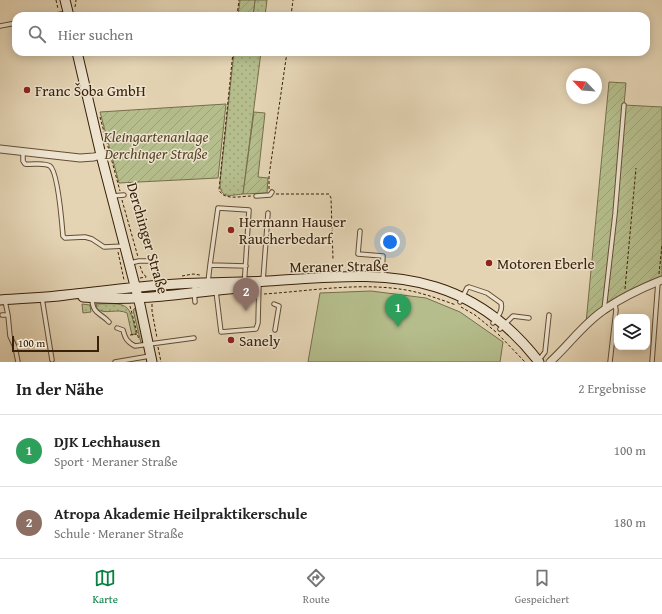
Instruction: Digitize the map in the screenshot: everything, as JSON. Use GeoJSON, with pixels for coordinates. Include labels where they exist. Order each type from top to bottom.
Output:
{"type":"FeatureCollection","features":[{"type":"Feature","properties":{"kind":"main road"},"geometry":{"type":"LineString","coordinates":[[65,0],[68,12]]}},
{"type":"Feature","properties":{"kind":"main road","name":"Derchinger Straße"},"geometry":{"type":"LineString","coordinates":[[78,56],[101,155],[119,196],[126,246],[134,262],[136,288],[151,359]]}},
{"type":"Feature","properties":{"kind":"main road","name":"Meraner Straße"},"geometry":{"type":"LineString","coordinates":[[66,295],[136,288],[203,278],[217,287],[243,289],[342,277],[382,278],[423,283],[436,287],[495,320],[536,362]]}},
{"type":"Feature","properties":{"kind":"main road","name":"Meraner Straße"},"geometry":{"type":"LineString","coordinates":[[260,286],[383,283],[425,289],[461,300]]}},
{"type":"Feature","properties":{"kind":"main road","name":"Meraner Straße"},"geometry":{"type":"LineString","coordinates":[[66,295],[92,298],[195,297],[217,287]]}},
{"type":"Feature","properties":{"kind":"main road"},"geometry":{"type":"LineString","coordinates":[[3,300],[66,295]]}},
{"type":"Feature","properties":{"kind":"street"},"geometry":{"type":"LineString","coordinates":[[0,149],[80,158],[101,155]]}},
{"type":"Feature","properties":{"kind":"street"},"geometry":{"type":"LineString","coordinates":[[550,362],[576,334],[604,310],[626,296],[660,280]]}},
{"type":"Feature","properties":{"kind":"lane"},"geometry":{"type":"LineString","coordinates":[[0,26],[12,24]]}},
{"type":"Feature","properties":{"kind":"lane"},"geometry":{"type":"LineString","coordinates":[[604,310],[624,105]]}},
{"type":"Feature","properties":{"kind":"lane"},"geometry":{"type":"LineString","coordinates":[[23,152],[23,161],[25,164],[49,165],[53,170],[57,185],[63,236],[65,238],[85,237],[104,246],[126,246]]}},
{"type":"Feature","properties":{"kind":"lane"},"geometry":{"type":"LineString","coordinates":[[256,196],[270,195],[272,192]]}},
{"type":"Feature","properties":{"kind":"lane"},"geometry":{"type":"LineString","coordinates":[[195,297],[194,288],[203,278],[210,265],[218,208],[249,210],[246,266],[243,289]]}},
{"type":"Feature","properties":{"kind":"lane"},"geometry":{"type":"LineString","coordinates":[[217,287],[220,332],[256,330],[258,323],[260,286],[268,213]]}},
{"type":"Feature","properties":{"kind":"lane"},"geometry":{"type":"LineString","coordinates":[[360,231],[358,254],[383,256],[382,278]]}},
{"type":"Feature","properties":{"kind":"lane"},"geometry":{"type":"LineString","coordinates":[[134,262],[155,261]]}},
{"type":"Feature","properties":{"kind":"lane"},"geometry":{"type":"LineString","coordinates":[[210,265],[246,266]]}},
{"type":"Feature","properties":{"kind":"lane"},"geometry":{"type":"LineString","coordinates":[[652,362],[660,280]]}},
{"type":"Feature","properties":{"kind":"lane"},"geometry":{"type":"LineString","coordinates":[[461,300],[469,287],[493,296],[501,303],[502,306],[495,320]]}},
{"type":"Feature","properties":{"kind":"lane"},"geometry":{"type":"LineString","coordinates":[[42,297],[52,360]]}},
{"type":"Feature","properties":{"kind":"lane"},"geometry":{"type":"LineString","coordinates":[[92,298],[95,312],[104,316],[109,322]]}},
{"type":"Feature","properties":{"kind":"lane"},"geometry":{"type":"LineString","coordinates":[[3,300],[8,315],[10,336],[15,347],[18,362]]}},
{"type":"Feature","properties":{"kind":"lane"},"geometry":{"type":"LineString","coordinates":[[274,304],[279,306],[275,330]]}},
{"type":"Feature","properties":{"kind":"lane"},"geometry":{"type":"LineString","coordinates":[[610,362],[616,310],[614,304]]}},
{"type":"Feature","properties":{"kind":"lane"},"geometry":{"type":"LineString","coordinates":[[536,362],[544,352],[550,314]]}},
{"type":"Feature","properties":{"kind":"lane"},"geometry":{"type":"LineString","coordinates":[[2,315],[8,315]]}},
{"type":"Feature","properties":{"kind":"lane"},"geometry":{"type":"LineString","coordinates":[[502,327],[513,316],[530,318]]}},
{"type":"Feature","properties":{"kind":"lane"},"geometry":{"type":"LineString","coordinates":[[116,328],[123,330],[124,336],[129,343],[135,346],[194,338]]}},
{"type":"Feature","properties":{"kind":"lane"},"geometry":{"type":"LineString","coordinates":[[115,362],[151,359]]}},
{"type":"Feature","properties":{"kind":"path"},"geometry":{"type":"LineString","coordinates":[[56,0],[67,12]]}},
{"type":"Feature","properties":{"kind":"path"},"geometry":{"type":"LineString","coordinates":[[69,12],[76,0]]}},
{"type":"Feature","properties":{"kind":"path"},"geometry":{"type":"LineString","coordinates":[[238,12],[239,0]]}},
{"type":"Feature","properties":{"kind":"path"},"geometry":{"type":"LineString","coordinates":[[292,12],[293,0]]}},
{"type":"Feature","properties":{"kind":"path"},"geometry":{"type":"LineString","coordinates":[[233,56],[219,190],[225,197],[256,196]]}},
{"type":"Feature","properties":{"kind":"path"},"geometry":{"type":"LineString","coordinates":[[286,56],[269,176],[269,189],[280,195],[329,194],[331,198],[333,259]]}},
{"type":"Feature","properties":{"kind":"path","name":"Derchinger Straße"},"geometry":{"type":"LineString","coordinates":[[99,113],[134,262],[143,274],[150,279]]}},
{"type":"Feature","properties":{"kind":"path"},"geometry":{"type":"LineString","coordinates":[[626,296],[625,290],[636,168]]}},
{"type":"Feature","properties":{"kind":"path"},"geometry":{"type":"LineString","coordinates":[[660,280],[662,245]]}},
{"type":"Feature","properties":{"kind":"path"},"geometry":{"type":"LineString","coordinates":[[178,278],[184,275],[203,278]]}},
{"type":"Feature","properties":{"kind":"path","name":"Meraner Straße"},"geometry":{"type":"LineString","coordinates":[[243,289],[260,286],[327,288],[372,287],[404,290],[425,294],[456,305],[475,315],[498,333],[525,362]]}},
{"type":"Feature","properties":{"kind":"path","name":"Derchinger Straße"},"geometry":{"type":"LineString","coordinates":[[149,344],[152,311],[151,306],[154,302],[152,297]]}},
{"type":"Feature","properties":{"kind":"path","name":"Derchinger Straße"},"geometry":{"type":"LineString","coordinates":[[130,305],[138,334],[149,344],[161,362]]}},
{"type":"Feature","properties":{"kind":"path"},"geometry":{"type":"LineString","coordinates":[[124,336],[138,334]]}},
{"type":"Feature","properties":{"kind":"green space"},"geometry":{"type":"Polygon","coordinates":[[[240,0],[255,0],[254,12],[238,12],[240,0]]]}},
{"type":"Feature","properties":{"kind":"green space"},"geometry":{"type":"Polygon","coordinates":[[[255,0],[267,0],[266,12],[254,12],[255,0]]]}},
{"type":"Feature","properties":{"kind":"green space"},"geometry":{"type":"Polygon","coordinates":[[[234,56],[260,56],[243,194],[224,194],[220,188],[234,56]]]}},
{"type":"Feature","properties":{"kind":"green space"},"geometry":{"type":"Polygon","coordinates":[[[609,82],[626,83],[624,105],[662,107],[662,280],[586,323],[609,82]]]}},
{"type":"Feature","properties":{"kind":"green space","name":"Kleingartenanlage Derchinger Straße"},"geometry":{"type":"Polygon","coordinates":[[[226,104],[218,178],[119,183],[100,112],[226,104]]]}},
{"type":"Feature","properties":{"kind":"green space"},"geometry":{"type":"Polygon","coordinates":[[[254,112],[265,113],[258,177],[268,178],[267,193],[243,194],[254,112]]]}},
{"type":"Feature","properties":{"kind":"green space"},"geometry":{"type":"Polygon","coordinates":[[[371,291],[426,298],[460,312],[503,342],[500,362],[308,362],[320,293],[371,291]]]}},
{"type":"Feature","properties":{"kind":"green space"},"geometry":{"type":"Polygon","coordinates":[[[82,304],[90,305],[91,312],[83,313],[82,304]]]}},
{"type":"Feature","properties":{"kind":"green space"},"geometry":{"type":"Polygon","coordinates":[[[96,304],[121,305],[129,310],[136,334],[132,335],[127,313],[119,311],[100,311],[97,309],[96,304]]]}},
{"type":"Feature","properties":{"kind":"green space"},"geometry":{"type":"Polygon","coordinates":[[[135,308],[144,341],[141,343],[133,310],[135,308]]]}},
{"type":"Feature","properties":{"kind":"place","name":"Franc Šoba GmbH"},"geometry":{"type":"Point","coordinates":[27,90]}},
{"type":"Feature","properties":{"kind":"place","name":"Hermann Hauser Raucherbedarf"},"geometry":{"type":"Point","coordinates":[231,230]}},
{"type":"Feature","properties":{"kind":"place","name":"Motoren Eberle"},"geometry":{"type":"Point","coordinates":[489,263]}},
{"type":"Feature","properties":{"kind":"place","name":"Atropa Akademie Heilpraktikerschule"},"geometry":{"type":"Point","coordinates":[246,311]}},
{"type":"Feature","properties":{"kind":"place","name":"DJK Lechhausen"},"geometry":{"type":"Point","coordinates":[398,327]}},
{"type":"Feature","properties":{"kind":"place","name":"Sanely"},"geometry":{"type":"Point","coordinates":[231,340]}}]}
